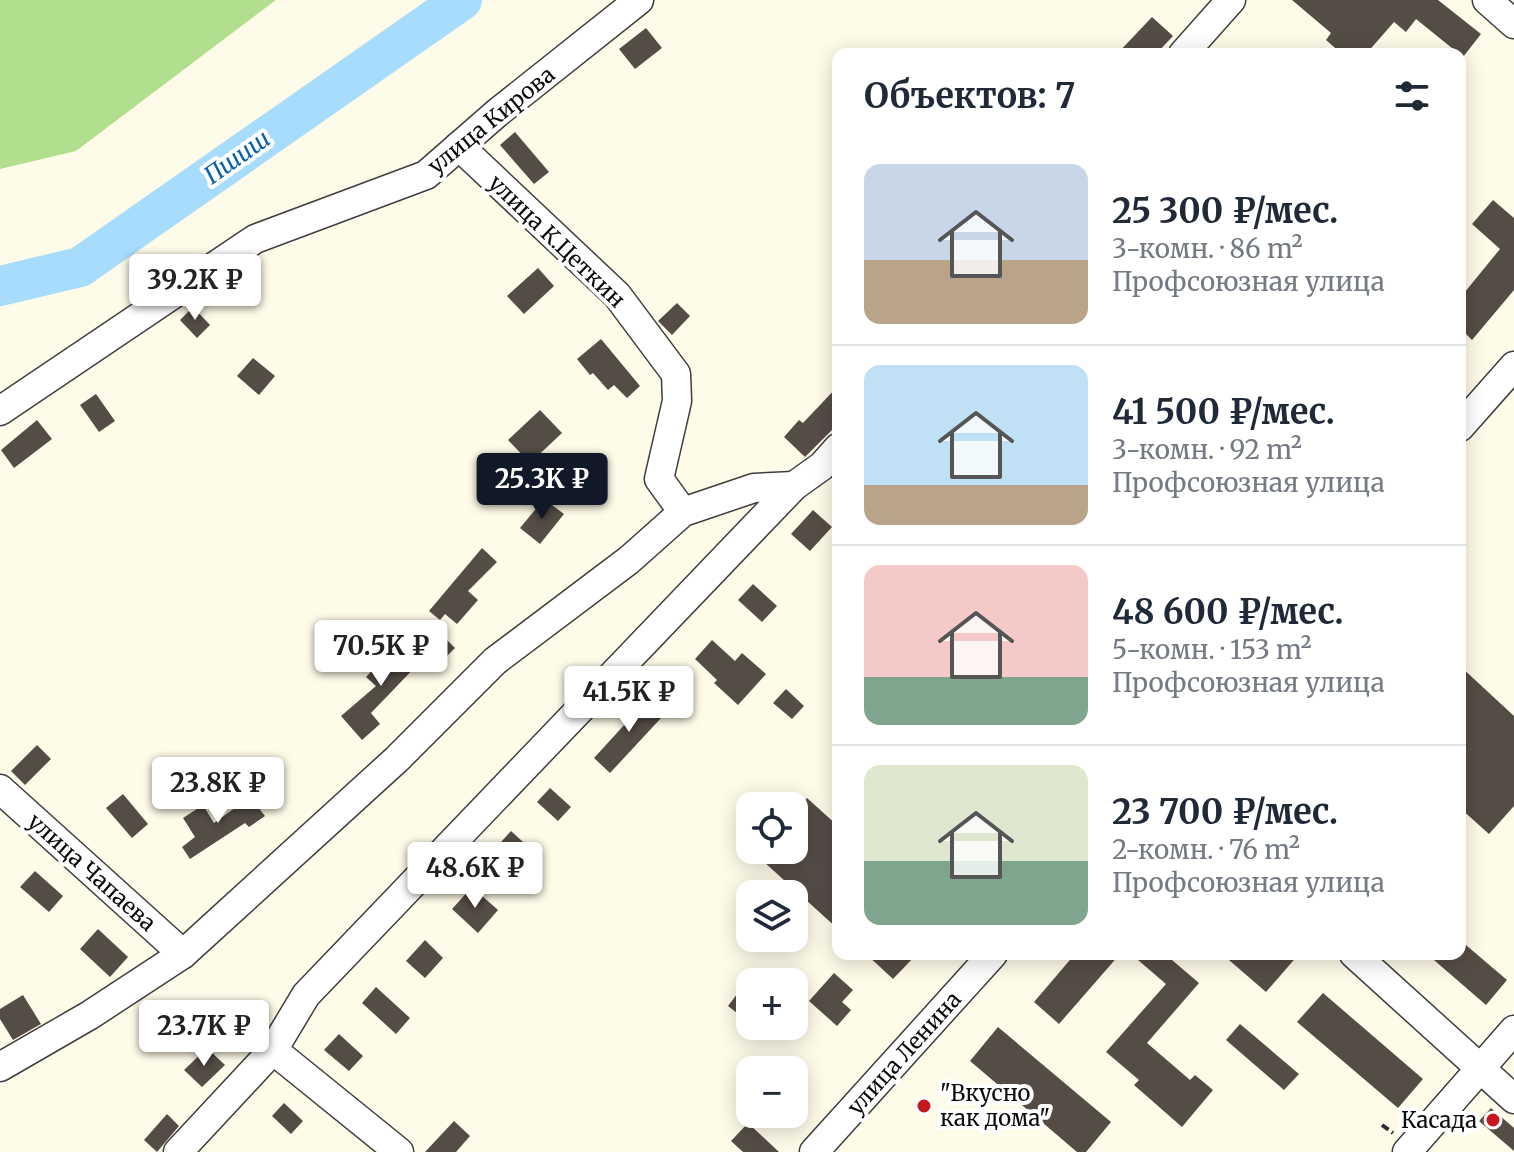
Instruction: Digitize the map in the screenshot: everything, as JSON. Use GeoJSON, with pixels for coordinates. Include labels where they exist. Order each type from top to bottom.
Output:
{"type":"FeatureCollection","features":[{"type":"Feature","properties":{"kind":"street","name":"улица Кирова"},"geometry":{"type":"LineString","coordinates":[[0,411],[255,239],[426,175],[639,0]]}},
{"type":"Feature","properties":{"kind":"street"},"geometry":{"type":"LineString","coordinates":[[1188,48],[1231,0]]}},
{"type":"Feature","properties":{"kind":"street"},"geometry":{"type":"LineString","coordinates":[[1487,0],[1514,24]]}},
{"type":"Feature","properties":{"kind":"street","name":"улица К.Цеткин"},"geometry":{"type":"LineString","coordinates":[[459,146],[617,295],[676,374],[677,401],[659,479],[683,512]]}},
{"type":"Feature","properties":{"kind":"street"},"geometry":{"type":"LineString","coordinates":[[1466,420],[1514,366]]}},
{"type":"Feature","properties":{"kind":"street"},"geometry":{"type":"LineString","coordinates":[[178,1152],[273,1050],[306,995],[794,486],[832,466]]}},
{"type":"Feature","properties":{"kind":"street"},"geometry":{"type":"LineString","coordinates":[[0,1067],[90,1015],[183,954],[397,759],[495,661],[629,560],[683,512],[754,488],[794,486]]}},
{"type":"Feature","properties":{"kind":"street","name":"улица Чапаева"},"geometry":{"type":"LineString","coordinates":[[0,789],[183,954]]}},
{"type":"Feature","properties":{"kind":"street","name":"улица Ленина"},"geometry":{"type":"LineString","coordinates":[[814,1152],[988,960]]}},
{"type":"Feature","properties":{"kind":"street"},"geometry":{"type":"LineString","coordinates":[[1361,960],[1514,1099]]}},
{"type":"Feature","properties":{"kind":"street"},"geometry":{"type":"LineString","coordinates":[[1407,1152],[1514,1030]]}},
{"type":"Feature","properties":{"kind":"street"},"geometry":{"type":"LineString","coordinates":[[273,1050],[399,1152]]}},
{"type":"Feature","properties":{"kind":"green space"},"geometry":{"type":"Polygon","coordinates":[[[0,0],[276,0],[76,151],[0,169],[0,0]]]}},
{"type":"Feature","properties":{"kind":"building"},"geometry":{"type":"Polygon","coordinates":[[[1292,0],[1438,0],[1481,34],[1466,53],[1466,48],[1452,48],[1416,19],[1406,32],[1394,22],[1371,48],[1335,48],[1326,40],[1331,33],[1292,0]]]}},
{"type":"Feature","properties":{"kind":"building"},"geometry":{"type":"Polygon","coordinates":[[[1152,17],[1173,36],[1162,48],[1123,48],[1152,17]]]}},
{"type":"Feature","properties":{"kind":"building"},"geometry":{"type":"Polygon","coordinates":[[[646,28],[662,48],[635,69],[619,49],[646,28]]]}},
{"type":"Feature","properties":{"kind":"building"},"geometry":{"type":"Polygon","coordinates":[[[515,132],[549,172],[534,184],[500,145],[515,132]]]}},
{"type":"Feature","properties":{"kind":"building"},"geometry":{"type":"Polygon","coordinates":[[[1493,200],[1514,218],[1514,290],[1472,340],[1466,334],[1466,291],[1500,249],[1472,224],[1493,200]]]}},
{"type":"Feature","properties":{"kind":"building"},"geometry":{"type":"Polygon","coordinates":[[[538,268],[554,286],[524,314],[507,296],[538,268]]]}},
{"type":"Feature","properties":{"kind":"building"},"geometry":{"type":"Polygon","coordinates":[[[677,303],[690,316],[672,335],[658,321],[677,303]]]}},
{"type":"Feature","properties":{"kind":"building"},"geometry":{"type":"Polygon","coordinates":[[[193,307],[210,325],[197,338],[180,320],[193,307]]]}},
{"type":"Feature","properties":{"kind":"building"},"geometry":{"type":"Polygon","coordinates":[[[601,339],[640,386],[627,398],[614,385],[608,390],[577,359],[601,339]]]}},
{"type":"Feature","properties":{"kind":"building"},"geometry":{"type":"Polygon","coordinates":[[[253,358],[275,376],[259,395],[237,376],[253,358]]]}},
{"type":"Feature","properties":{"kind":"building"},"geometry":{"type":"Polygon","coordinates":[[[832,392],[832,430],[805,457],[784,437],[799,420],[803,423],[832,392]]]}},
{"type":"Feature","properties":{"kind":"building"},"geometry":{"type":"Polygon","coordinates":[[[96,394],[115,421],[99,432],[80,405],[96,394]]]}},
{"type":"Feature","properties":{"kind":"building"},"geometry":{"type":"Polygon","coordinates":[[[540,410],[562,433],[530,463],[508,440],[540,410]]]}},
{"type":"Feature","properties":{"kind":"building"},"geometry":{"type":"Polygon","coordinates":[[[37,420],[52,439],[14,468],[1,450],[37,420]]]}},
{"type":"Feature","properties":{"kind":"building"},"geometry":{"type":"Polygon","coordinates":[[[544,499],[564,514],[540,544],[520,528],[544,499]]]}},
{"type":"Feature","properties":{"kind":"building"},"geometry":{"type":"Polygon","coordinates":[[[813,510],[832,527],[810,551],[791,534],[813,510]]]}},
{"type":"Feature","properties":{"kind":"building"},"geometry":{"type":"Polygon","coordinates":[[[482,548],[497,562],[468,591],[478,600],[457,624],[445,614],[440,620],[429,611],[482,548]]]}},
{"type":"Feature","properties":{"kind":"building"},"geometry":{"type":"Polygon","coordinates":[[[753,584],[777,606],[762,622],[738,600],[753,584]]]}},
{"type":"Feature","properties":{"kind":"building"},"geometry":{"type":"Polygon","coordinates":[[[440,633],[455,648],[441,662],[426,646],[440,633]]]}},
{"type":"Feature","properties":{"kind":"building"},"geometry":{"type":"Polygon","coordinates":[[[402,640],[422,660],[371,713],[380,724],[362,740],[341,716],[376,686],[366,677],[402,640]]]}},
{"type":"Feature","properties":{"kind":"building"},"geometry":{"type":"Polygon","coordinates":[[[712,640],[735,661],[742,653],[766,674],[738,705],[714,683],[717,680],[695,659],[712,640]]]}},
{"type":"Feature","properties":{"kind":"building"},"geometry":{"type":"Polygon","coordinates":[[[1466,672],[1514,716],[1514,806],[1489,834],[1466,813],[1466,672]]]}},
{"type":"Feature","properties":{"kind":"building"},"geometry":{"type":"Polygon","coordinates":[[[786,689],[804,706],[792,719],[773,703],[786,689]]]}},
{"type":"Feature","properties":{"kind":"building"},"geometry":{"type":"Polygon","coordinates":[[[639,696],[662,717],[610,773],[594,758],[626,723],[620,717],[639,696]]]}},
{"type":"Feature","properties":{"kind":"building"},"geometry":{"type":"Polygon","coordinates":[[[37,745],[51,759],[25,785],[11,771],[37,745]]]}},
{"type":"Feature","properties":{"kind":"building"},"geometry":{"type":"Polygon","coordinates":[[[550,788],[571,807],[558,821],[537,802],[550,788]]]}},
{"type":"Feature","properties":{"kind":"building"},"geometry":{"type":"Polygon","coordinates":[[[123,794],[148,824],[132,838],[106,808],[123,794]]]}},
{"type":"Feature","properties":{"kind":"building"},"geometry":{"type":"Polygon","coordinates":[[[250,797],[265,816],[249,827],[245,823],[190,859],[182,847],[195,837],[183,818],[203,805],[214,823],[250,797]]]}},
{"type":"Feature","properties":{"kind":"building"},"geometry":{"type":"Polygon","coordinates":[[[808,799],[832,821],[832,924],[808,902],[808,880],[784,880],[766,864],[808,864],[808,799]]]}},
{"type":"Feature","properties":{"kind":"building"},"geometry":{"type":"Polygon","coordinates":[[[511,831],[533,851],[516,870],[494,850],[511,831]]]}},
{"type":"Feature","properties":{"kind":"building"},"geometry":{"type":"Polygon","coordinates":[[[35,871],[63,896],[49,912],[20,887],[35,871]]]}},
{"type":"Feature","properties":{"kind":"building"},"geometry":{"type":"Polygon","coordinates":[[[472,887],[498,910],[478,933],[452,909],[472,887]]]}},
{"type":"Feature","properties":{"kind":"building"},"geometry":{"type":"Polygon","coordinates":[[[98,929],[128,957],[110,977],[80,949],[98,929]]]}},
{"type":"Feature","properties":{"kind":"building"},"geometry":{"type":"Polygon","coordinates":[[[425,940],[443,958],[425,978],[406,961],[425,940]]]}},
{"type":"Feature","properties":{"kind":"building"},"geometry":{"type":"Polygon","coordinates":[[[1466,945],[1507,980],[1486,1005],[1434,960],[1466,960],[1466,945]]]}},
{"type":"Feature","properties":{"kind":"building"},"geometry":{"type":"Polygon","coordinates":[[[872,960],[911,960],[893,979],[872,960]]]}},
{"type":"Feature","properties":{"kind":"building"},"geometry":{"type":"Polygon","coordinates":[[[1070,960],[1115,960],[1059,1024],[1034,1002],[1070,960]]]}},
{"type":"Feature","properties":{"kind":"building"},"geometry":{"type":"Polygon","coordinates":[[[1138,960],[1172,960],[1199,983],[1147,1043],[1190,1080],[1195,1075],[1213,1090],[1182,1127],[1134,1085],[1139,1080],[1106,1052],[1166,984],[1138,960]]]}},
{"type":"Feature","properties":{"kind":"building"},"geometry":{"type":"Polygon","coordinates":[[[1229,960],[1294,960],[1266,992],[1229,960]]]}},
{"type":"Feature","properties":{"kind":"building"},"geometry":{"type":"Polygon","coordinates":[[[834,973],[853,990],[842,1002],[851,1010],[837,1026],[809,1001],[834,973]]]}},
{"type":"Feature","properties":{"kind":"building"},"geometry":{"type":"Polygon","coordinates":[[[376,987],[410,1018],[396,1034],[362,1003],[376,987]]]}},
{"type":"Feature","properties":{"kind":"building"},"geometry":{"type":"Polygon","coordinates":[[[1323,993],[1423,1079],[1398,1108],[1297,1022],[1323,993]]]}},
{"type":"Feature","properties":{"kind":"building"},"geometry":{"type":"Polygon","coordinates":[[[23,995],[41,1024],[13,1040],[0,1019],[0,1009],[23,995]]]}},
{"type":"Feature","properties":{"kind":"building"},"geometry":{"type":"Polygon","coordinates":[[[736,995],[736,1012],[728,1006],[736,995]]]}},
{"type":"Feature","properties":{"kind":"building"},"geometry":{"type":"Polygon","coordinates":[[[1240,1024],[1299,1074],[1284,1090],[1226,1040],[1240,1024]]]}},
{"type":"Feature","properties":{"kind":"building"},"geometry":{"type":"Polygon","coordinates":[[[998,1027],[1111,1122],[1086,1152],[1077,1152],[970,1061],[998,1027]]]}},
{"type":"Feature","properties":{"kind":"building"},"geometry":{"type":"Polygon","coordinates":[[[339,1034],[363,1056],[349,1071],[324,1050],[339,1034]]]}},
{"type":"Feature","properties":{"kind":"building"},"geometry":{"type":"Polygon","coordinates":[[[207,1048],[225,1065],[202,1087],[184,1070],[207,1048]]]}},
{"type":"Feature","properties":{"kind":"building"},"geometry":{"type":"Polygon","coordinates":[[[284,1103],[303,1121],[291,1134],[272,1116],[284,1103]]]}},
{"type":"Feature","properties":{"kind":"building"},"geometry":{"type":"Polygon","coordinates":[[[1491,1108],[1514,1128],[1514,1151],[1479,1121],[1491,1108]]]}},
{"type":"Feature","properties":{"kind":"building"},"geometry":{"type":"Polygon","coordinates":[[[167,1114],[179,1126],[157,1152],[144,1140],[167,1114]]]}},
{"type":"Feature","properties":{"kind":"building"},"geometry":{"type":"Polygon","coordinates":[[[454,1121],[470,1136],[456,1152],[425,1152],[454,1121]]]}},
{"type":"Feature","properties":{"kind":"building"},"geometry":{"type":"Polygon","coordinates":[[[743,1128],[753,1128],[779,1152],[743,1152],[731,1141],[743,1128]]]}},
{"type":"Feature","properties":{"kind":"waterway","name":"Пшиш"},"geometry":{"type":"LineString","coordinates":[[0,286],[80,267],[462,0]]}},
{"type":"Feature","properties":{"kind":"place","name":"\"Вкусно как дома\""},"geometry":{"type":"Point","coordinates":[924,1106]}},
{"type":"Feature","properties":{"kind":"place","name":"Касада"},"geometry":{"type":"Point","coordinates":[1493,1120]}}]}
